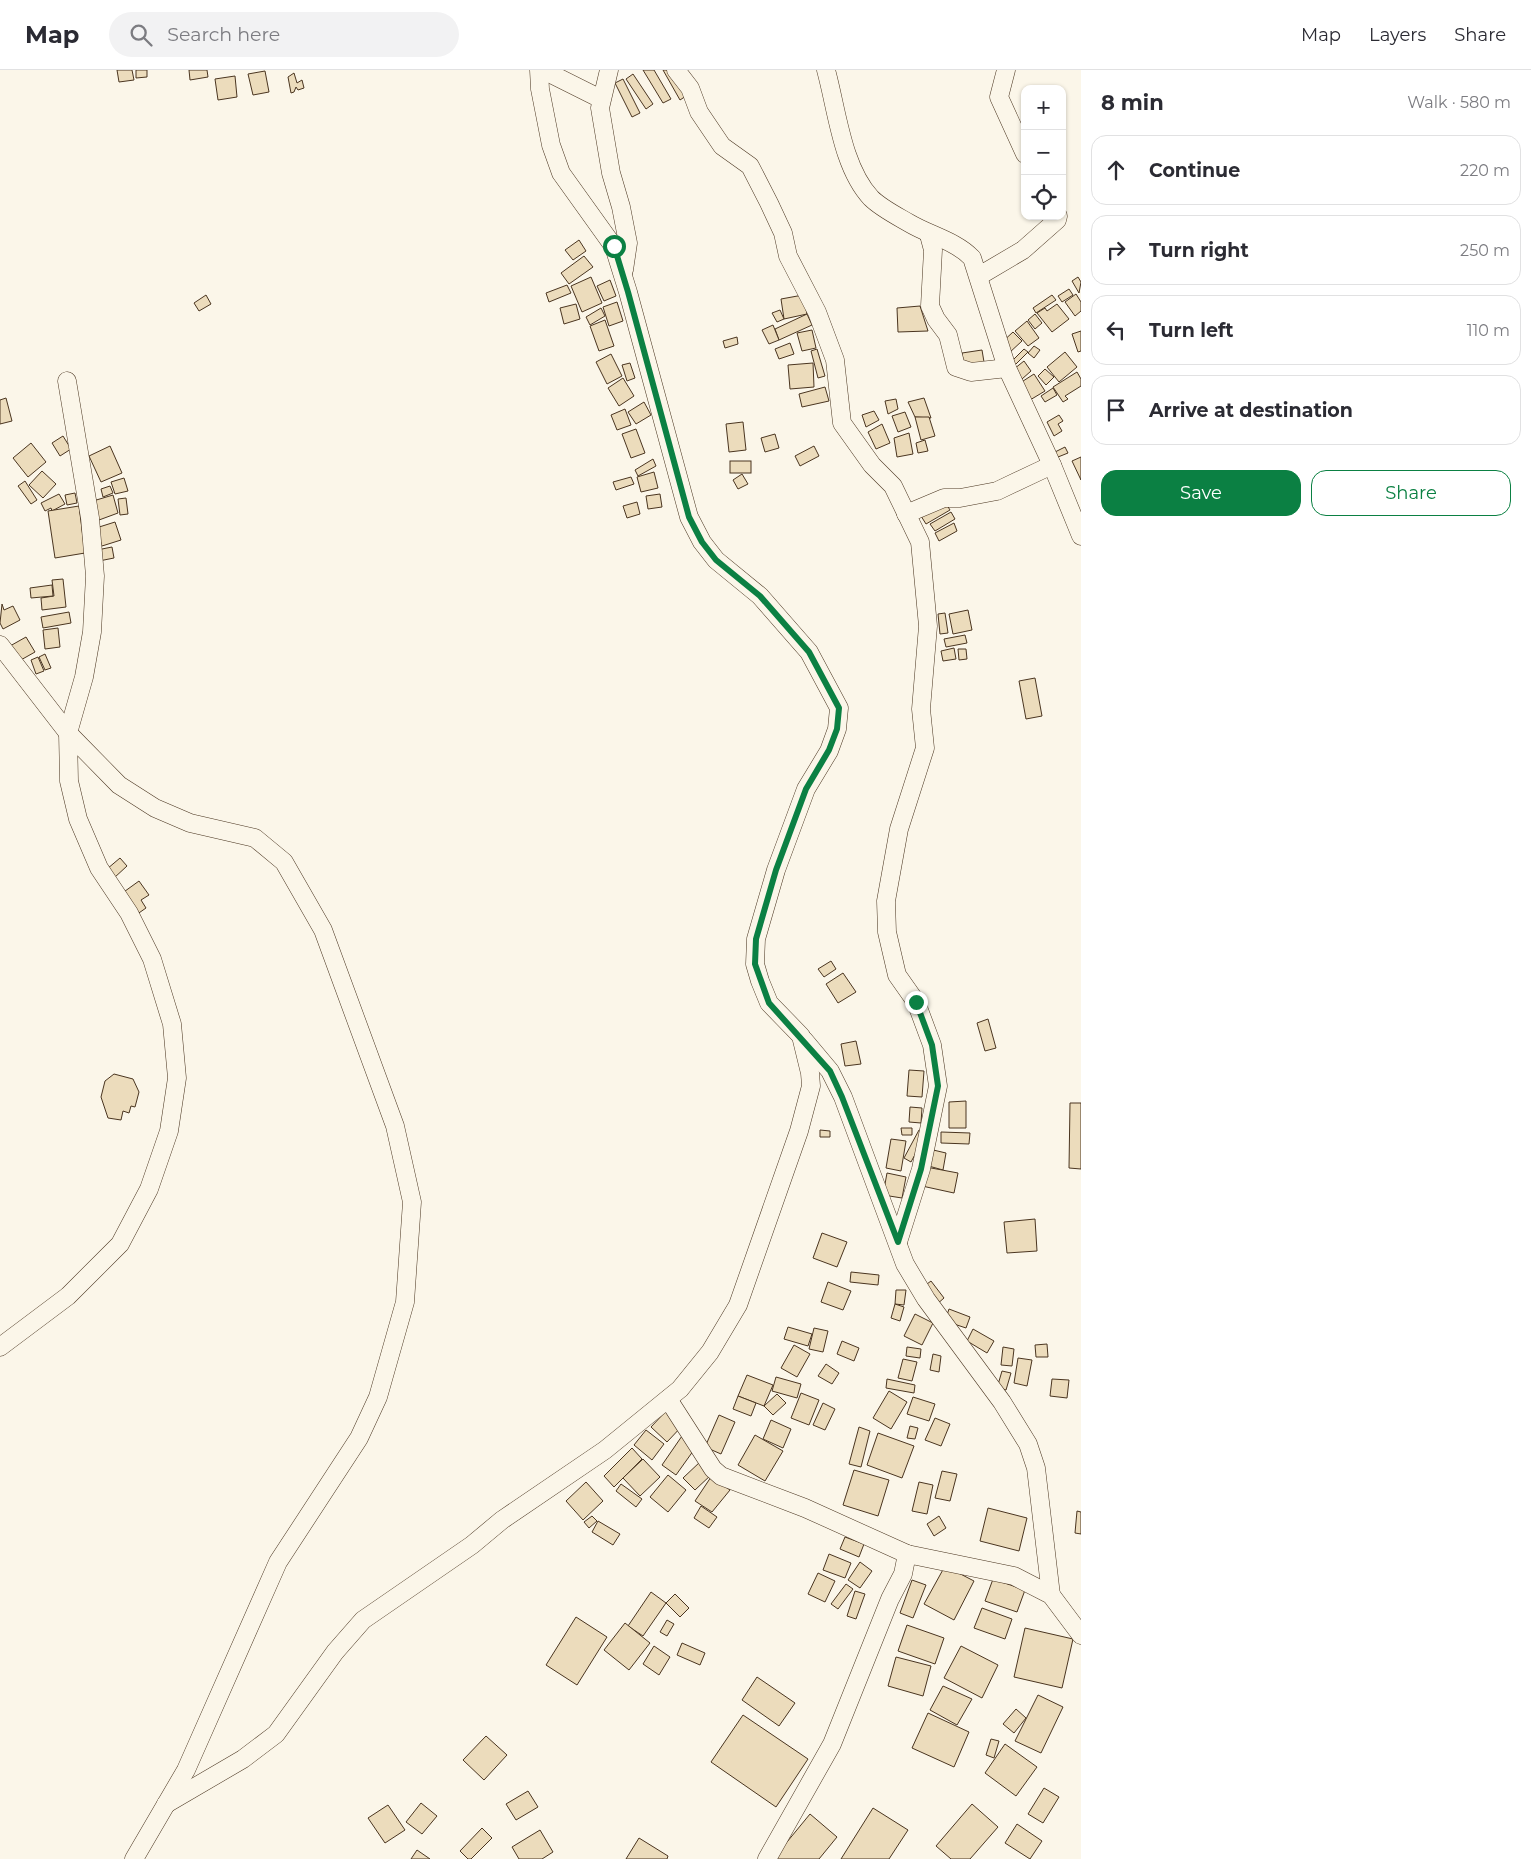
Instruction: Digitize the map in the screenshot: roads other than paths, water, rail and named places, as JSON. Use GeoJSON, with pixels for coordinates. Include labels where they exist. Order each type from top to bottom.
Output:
{"type":"FeatureCollection","features":[{"type":"Feature","properties":{"kind":"street"},"geometry":{"type":"LineString","coordinates":[[601,99],[541,70],[540,89],[551,145],[561,173],[614,246],[689,517],[702,542],[716,560],[760,596],[809,652],[839,708],[837,729],[829,750],[806,789],[776,870],[756,939],[755,964],[769,1003],[801,1036],[830,1071],[842,1097],[905,1264],[926,1298],[1002,1402],[1028,1444],[1036,1468],[1051,1595]]}},
{"type":"Feature","properties":{"kind":"street"},"geometry":{"type":"LineString","coordinates":[[609,70],[601,99],[604,136],[611,173],[622,207],[628,243],[623,276]]}},
{"type":"Feature","properties":{"kind":"street"},"geometry":{"type":"LineString","coordinates":[[676,70],[690,88],[699,112],[722,146],[750,166],[754,173],[783,233],[788,256],[817,312],[835,360],[842,423],[872,465],[893,486],[920,542],[926,586],[928,626],[922,709],[925,748],[900,829],[886,901],[887,932],[897,975],[916,1002],[932,1045],[938,1086],[921,1169],[898,1242]]}},
{"type":"Feature","properties":{"kind":"street"},"geometry":{"type":"LineString","coordinates":[[826,70],[848,156],[860,183],[872,199],[929,235],[963,249],[972,258],[979,276],[995,337],[1007,368],[1052,466],[1081,536]]}},
{"type":"Feature","properties":{"kind":"street"},"geometry":{"type":"LineString","coordinates":[[1006,70],[998,97],[1021,146]]}},
{"type":"Feature","properties":{"kind":"street"},"geometry":{"type":"LineString","coordinates":[[979,276],[1023,250],[1057,220]]}},
{"type":"Feature","properties":{"kind":"street"},"geometry":{"type":"LineString","coordinates":[[929,235],[933,250],[930,306],[948,334],[956,367],[971,372],[1007,368]]}},
{"type":"Feature","properties":{"kind":"street"},"geometry":{"type":"LineString","coordinates":[[0,1348],[68,1296],[120,1244],[148,1189],[169,1131],[177,1078],[172,1024],[152,959],[129,913],[99,868],[78,819],[69,781],[68,733],[84,677],[91,641],[95,576],[90,518],[67,381]]}},
{"type":"Feature","properties":{"kind":"street"},"geometry":{"type":"LineString","coordinates":[[906,514],[944,498],[960,498],[997,491],[1052,466]]}},
{"type":"Feature","properties":{"kind":"street"},"geometry":{"type":"LineString","coordinates":[[0,645],[68,733],[119,785],[154,808],[190,823],[255,838],[284,862],[326,939],[395,1126],[412,1202],[404,1302],[378,1398],[359,1438],[278,1562],[244,1635],[223,1690],[190,1761],[134,1859]]}},
{"type":"Feature","properties":{"kind":"street"},"geometry":{"type":"LineString","coordinates":[[166,1804],[243,1759],[276,1734],[334,1652],[363,1620],[472,1545],[502,1520],[605,1450],[680,1389],[710,1352],[738,1305],[759,1249],[799,1132],[811,1086],[810,1073],[801,1036]]}},
{"type":"Feature","properties":{"kind":"street"},"geometry":{"type":"LineString","coordinates":[[668,1399],[713,1469],[721,1476],[806,1508],[907,1554],[1014,1576],[1051,1595],[1081,1635]]}},
{"type":"Feature","properties":{"kind":"street"},"geometry":{"type":"LineString","coordinates":[[767,1859],[832,1744],[890,1599],[903,1574],[907,1554]]}}]}
